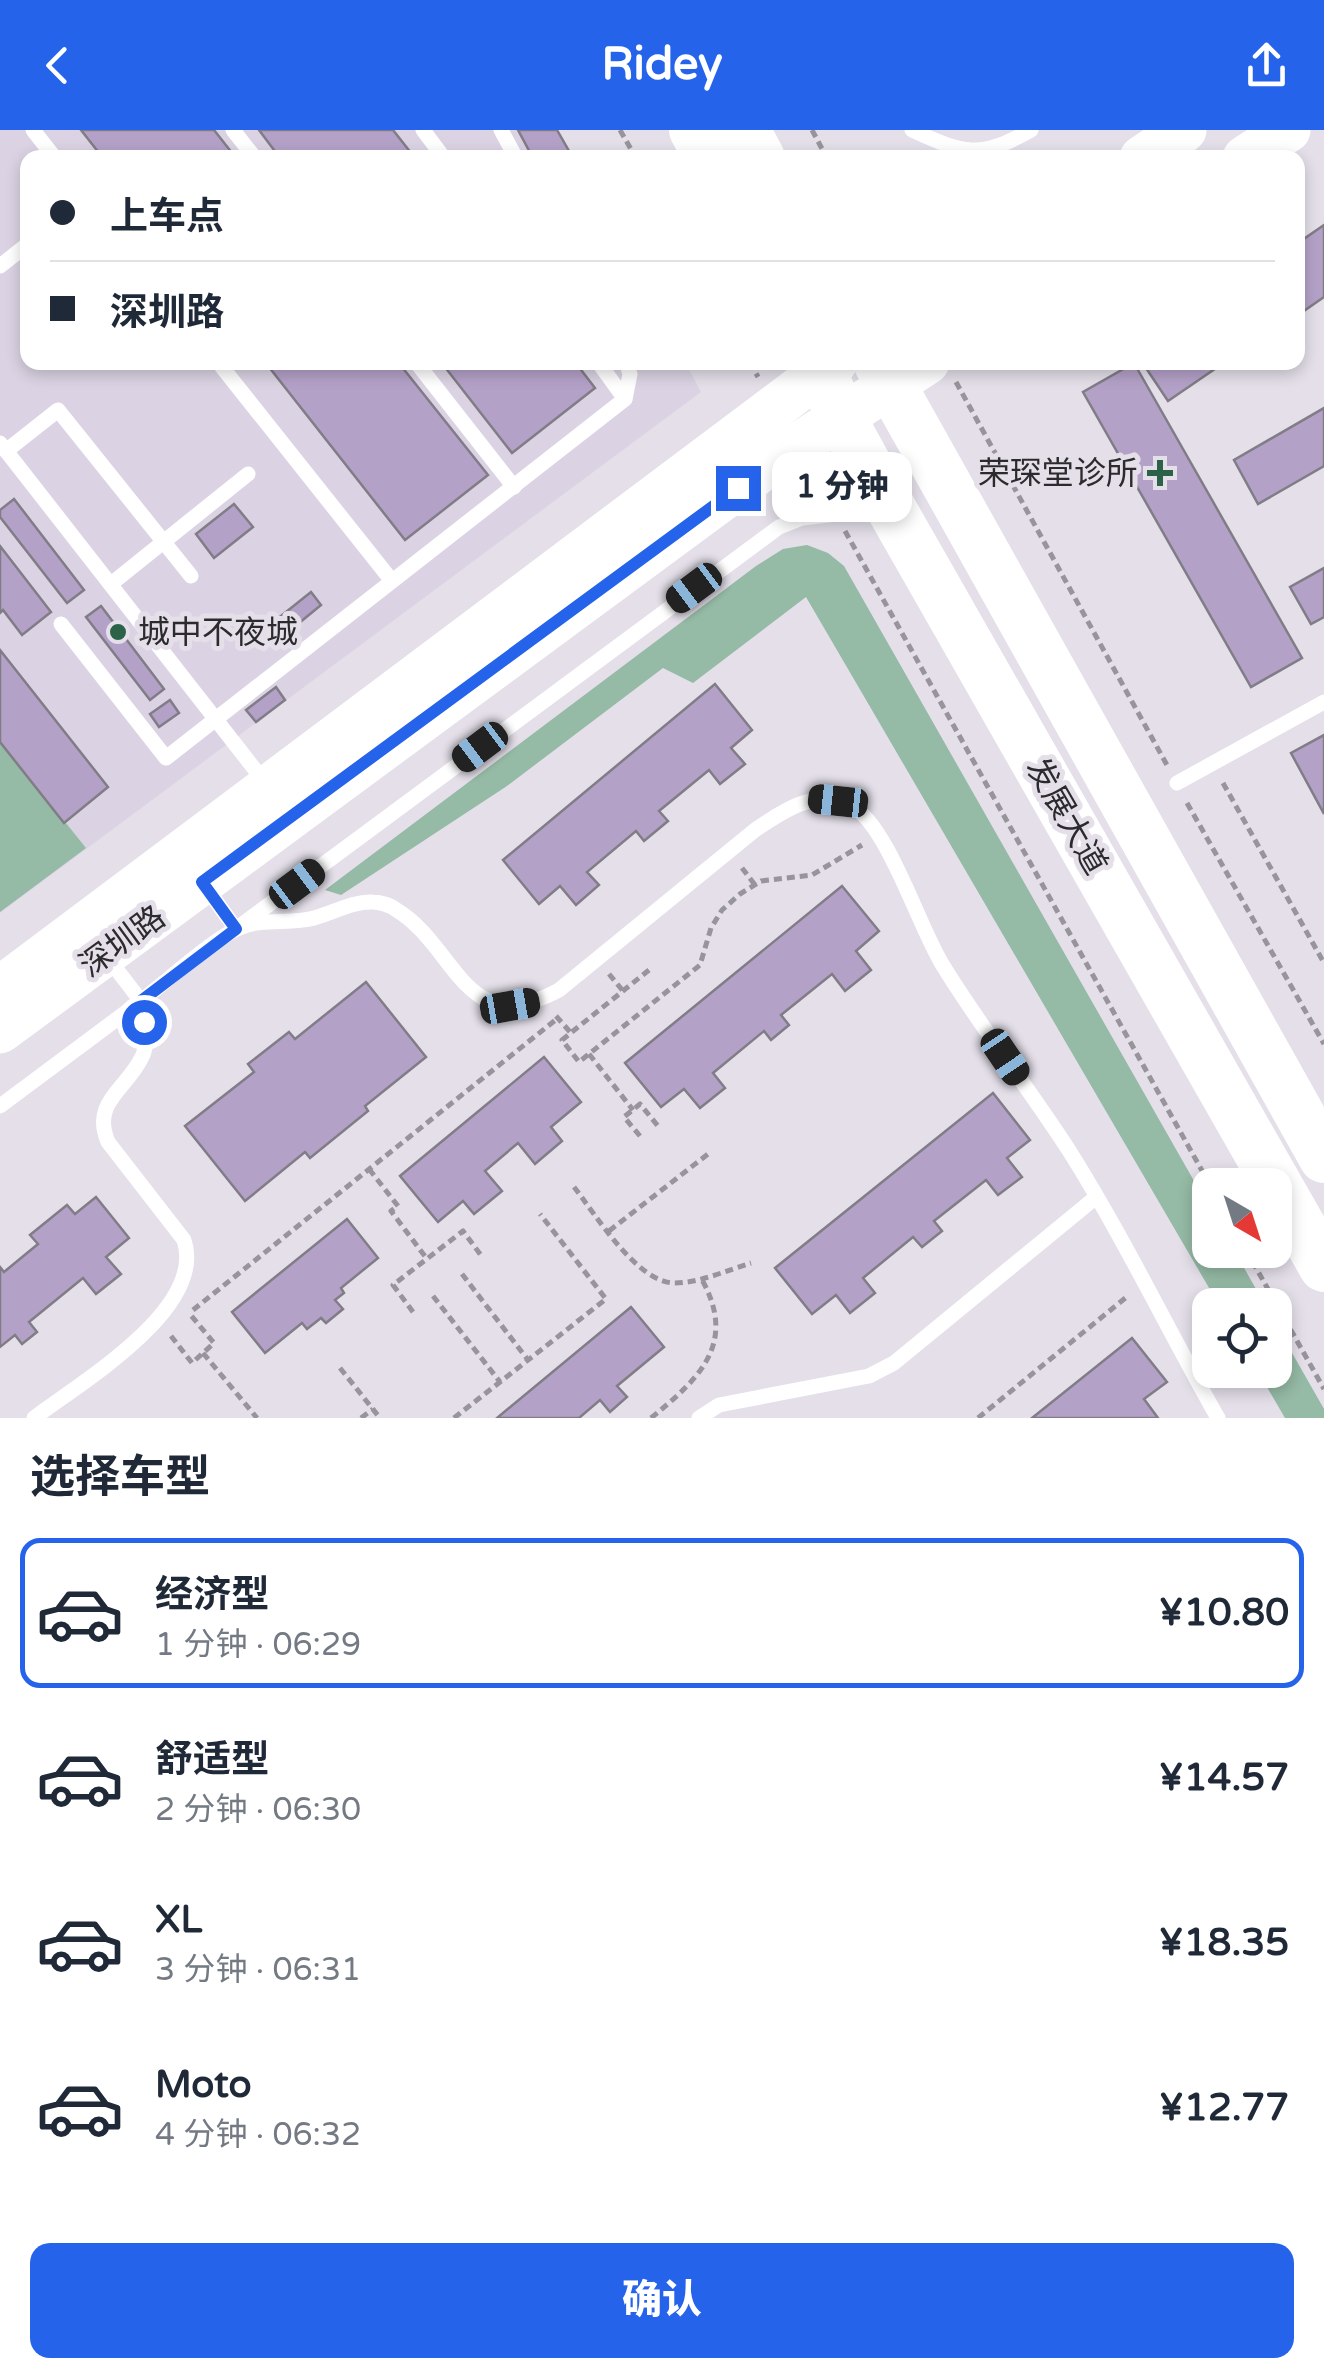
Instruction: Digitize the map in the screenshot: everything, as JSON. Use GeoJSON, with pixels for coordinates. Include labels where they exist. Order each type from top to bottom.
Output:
{"type":"FeatureCollection","features":[{"type":"Feature","properties":{"kind":"main road","name":"发展大道"},"geometry":{"type":"LineString","coordinates":[[826,370],[842,418],[1324,1266]]}},
{"type":"Feature","properties":{"kind":"main road","name":"发展大道"},"geometry":{"type":"LineString","coordinates":[[913,372],[1324,1158]]}},
{"type":"Feature","properties":{"kind":"street"},"geometry":{"type":"LineString","coordinates":[[1154,150],[1184,130]]}},
{"type":"Feature","properties":{"kind":"street"},"geometry":{"type":"LineString","coordinates":[[1257,150],[1288,130]]}},
{"type":"Feature","properties":{"kind":"street","name":"深圳路"},"geometry":{"type":"LineString","coordinates":[[0,990],[776,409],[820,370]]}},
{"type":"Feature","properties":{"kind":"street","name":"深圳路"},"geometry":{"type":"LineString","coordinates":[[0,1032],[769,464],[913,372]]}},
{"type":"Feature","properties":{"kind":"lane"},"geometry":{"type":"LineString","coordinates":[[33,130],[49,150]]}},
{"type":"Feature","properties":{"kind":"lane"},"geometry":{"type":"LineString","coordinates":[[233,130],[249,150]]}},
{"type":"Feature","properties":{"kind":"lane"},"geometry":{"type":"LineString","coordinates":[[912,130],[965,150]]}},
{"type":"Feature","properties":{"kind":"lane"},"geometry":{"type":"LineString","coordinates":[[984,150],[998,148],[1031,130]]}},
{"type":"Feature","properties":{"kind":"lane"},"geometry":{"type":"LineString","coordinates":[[0,266],[20,250]]}},
{"type":"Feature","properties":{"kind":"lane"},"geometry":{"type":"LineString","coordinates":[[224,370],[392,581]]}},
{"type":"Feature","properties":{"kind":"lane"},"geometry":{"type":"LineString","coordinates":[[422,370],[514,486]]}},
{"type":"Feature","properties":{"kind":"lane"},"geometry":{"type":"LineString","coordinates":[[604,370],[625,399]]}},
{"type":"Feature","properties":{"kind":"lane"},"geometry":{"type":"LineString","coordinates":[[61,624],[166,758],[625,399],[629,370]]}},
{"type":"Feature","properties":{"kind":"lane"},"geometry":{"type":"LineString","coordinates":[[191,576],[58,410],[3,447],[269,788]]}},
{"type":"Feature","properties":{"kind":"lane"},"geometry":{"type":"LineString","coordinates":[[111,584],[248,474]]}},
{"type":"Feature","properties":{"kind":"lane"},"geometry":{"type":"LineString","coordinates":[[0,1106],[780,527],[802,518],[836,514]]}},
{"type":"Feature","properties":{"kind":"lane"},"geometry":{"type":"LineString","coordinates":[[1176,783],[1324,702]]}},
{"type":"Feature","properties":{"kind":"lane"},"geometry":{"type":"LineString","coordinates":[[236,929],[260,921],[312,918],[375,902],[394,908],[417,928],[476,995],[510,1006],[536,1002],[559,990],[754,830],[816,798],[855,808],[877,836],[940,961],[1070,1154],[1218,1418]]}},
{"type":"Feature","properties":{"kind":"lane"},"geometry":{"type":"LineString","coordinates":[[202,882],[236,929]]}},
{"type":"Feature","properties":{"kind":"lane"},"geometry":{"type":"LineString","coordinates":[[34,1418],[146,1332],[179,1293],[187,1267],[184,1240],[108,1142],[101,1124],[106,1107],[143,1056],[146,1042],[141,1001],[105,954]]}},
{"type":"Feature","properties":{"kind":"lane"},"geometry":{"type":"LineString","coordinates":[[700,1418],[719,1405],[869,1376],[894,1363],[1096,1198]]}},
{"type":"Feature","properties":{"kind":"path"},"geometry":{"type":"LineString","coordinates":[[754,370],[776,409]]}},
{"type":"Feature","properties":{"kind":"path"},"geometry":{"type":"LineString","coordinates":[[913,372],[1176,783],[1324,1044]]}},
{"type":"Feature","properties":{"kind":"path"},"geometry":{"type":"LineString","coordinates":[[836,514],[1201,1168]]}},
{"type":"Feature","properties":{"kind":"path"},"geometry":{"type":"LineString","coordinates":[[1212,763],[1324,963]]}},
{"type":"Feature","properties":{"kind":"path"},"geometry":{"type":"LineString","coordinates":[[649,970],[562,1040],[579,1062],[700,965],[711,928],[722,910],[740,894],[761,881],[812,875],[877,836]]}},
{"type":"Feature","properties":{"kind":"path"},"geometry":{"type":"LineString","coordinates":[[178,1322],[558,1018]]}},
{"type":"Feature","properties":{"kind":"path"},"geometry":{"type":"LineString","coordinates":[[589,1054],[634,1110]]}},
{"type":"Feature","properties":{"kind":"path"},"geometry":{"type":"LineString","coordinates":[[640,1136],[624,1117],[640,1104],[658,1126]]}},
{"type":"Feature","properties":{"kind":"path"},"geometry":{"type":"LineString","coordinates":[[609,1231],[708,1154]]}},
{"type":"Feature","properties":{"kind":"path"},"geometry":{"type":"LineString","coordinates":[[369,1168],[398,1206],[391,1211],[427,1259]]}},
{"type":"Feature","properties":{"kind":"path"},"geometry":{"type":"LineString","coordinates":[[574,1187],[641,1269],[655,1278],[674,1283],[751,1264]]}},
{"type":"Feature","properties":{"kind":"path"},"geometry":{"type":"LineString","coordinates":[[454,1418],[606,1299],[540,1214]]}},
{"type":"Feature","properties":{"kind":"path"},"geometry":{"type":"LineString","coordinates":[[413,1312],[392,1285],[463,1231],[483,1258]]}},
{"type":"Feature","properties":{"kind":"path"},"geometry":{"type":"LineString","coordinates":[[1256,1268],[1324,1389]]}},
{"type":"Feature","properties":{"kind":"path"},"geometry":{"type":"LineString","coordinates":[[462,1274],[528,1360]]}},
{"type":"Feature","properties":{"kind":"path"},"geometry":{"type":"LineString","coordinates":[[652,1418],[696,1379],[714,1351],[714,1312],[701,1278]]}},
{"type":"Feature","properties":{"kind":"path"},"geometry":{"type":"LineString","coordinates":[[978,1418],[1143,1284]]}},
{"type":"Feature","properties":{"kind":"path"},"geometry":{"type":"LineString","coordinates":[[433,1296],[500,1382]]}},
{"type":"Feature","properties":{"kind":"path"},"geometry":{"type":"LineString","coordinates":[[166,1331],[192,1363],[214,1343],[190,1313]]}},
{"type":"Feature","properties":{"kind":"path"},"geometry":{"type":"LineString","coordinates":[[203,1353],[256,1418]]}},
{"type":"Feature","properties":{"kind":"path"},"geometry":{"type":"LineString","coordinates":[[340,1368],[380,1418]]}},
{"type":"Feature","properties":{"kind":"path"},"geometry":{"type":"LineString","coordinates":[[361,1418],[373,1408]]}},
{"type":"Feature","properties":{"kind":"shaded area"},"geometry":{"type":"Polygon","coordinates":[[[0,130],[557,130],[568,150],[20,150],[20,370],[689,370],[701,392],[0,913],[0,130]]]}},
{"type":"Feature","properties":{"kind":"green space"},"geometry":{"type":"Polygon","coordinates":[[[807,545],[828,553],[844,566],[1192,1177],[1192,1259],[806,597],[693,683],[663,668],[507,786],[341,895],[325,890],[783,549],[807,545]]]}},
{"type":"Feature","properties":{"kind":"green space"},"geometry":{"type":"Polygon","coordinates":[[[0,741],[86,848],[0,912],[0,741]]]}},
{"type":"Feature","properties":{"kind":"green space"},"geometry":{"type":"Polygon","coordinates":[[[1197,1268],[1244,1268],[1255,1288],[1209,1288],[1197,1268]]]}},
{"type":"Feature","properties":{"kind":"green space"},"geometry":{"type":"Polygon","coordinates":[[[1292,1353],[1324,1409],[1324,1418],[1285,1418],[1268,1388],[1292,1388],[1292,1353]]]}},
{"type":"Feature","properties":{"kind":"building"},"geometry":{"type":"Polygon","coordinates":[[[81,130],[214,130],[230,150],[97,150],[81,130]]]}},
{"type":"Feature","properties":{"kind":"building"},"geometry":{"type":"Polygon","coordinates":[[[259,130],[393,130],[409,150],[274,150],[259,130]]]}},
{"type":"Feature","properties":{"kind":"building"},"geometry":{"type":"Polygon","coordinates":[[[518,130],[557,130],[568,150],[529,150],[518,130]]]}},
{"type":"Feature","properties":{"kind":"building"},"geometry":{"type":"Polygon","coordinates":[[[1324,225],[1324,297],[1305,310],[1305,238],[1324,225]]]}},
{"type":"Feature","properties":{"kind":"building"},"geometry":{"type":"Polygon","coordinates":[[[271,370],[404,370],[488,475],[405,540],[271,370]]]}},
{"type":"Feature","properties":{"kind":"building"},"geometry":{"type":"Polygon","coordinates":[[[447,370],[581,370],[595,388],[512,453],[447,370]]]}},
{"type":"Feature","properties":{"kind":"building"},"geometry":{"type":"Polygon","coordinates":[[[1122,370],[1138,370],[1302,658],[1251,687],[1083,392],[1122,370]]]}},
{"type":"Feature","properties":{"kind":"building"},"geometry":{"type":"Polygon","coordinates":[[[1147,370],[1213,370],[1168,401],[1147,370]]]}},
{"type":"Feature","properties":{"kind":"building"},"geometry":{"type":"Polygon","coordinates":[[[1324,408],[1324,466],[1258,504],[1234,460],[1324,408]]]}},
{"type":"Feature","properties":{"kind":"building"},"geometry":{"type":"Polygon","coordinates":[[[14,499],[84,590],[67,603],[0,517],[0,510],[14,499]]]}},
{"type":"Feature","properties":{"kind":"building"},"geometry":{"type":"Polygon","coordinates":[[[234,504],[253,527],[214,558],[196,534],[234,504]]]}},
{"type":"Feature","properties":{"kind":"building"},"geometry":{"type":"Polygon","coordinates":[[[0,546],[51,612],[22,635],[3,610],[0,613],[0,546]]]}},
{"type":"Feature","properties":{"kind":"building"},"geometry":{"type":"Polygon","coordinates":[[[1324,568],[1324,617],[1311,624],[1290,587],[1324,568]]]}},
{"type":"Feature","properties":{"kind":"building"},"geometry":{"type":"Polygon","coordinates":[[[311,592],[321,605],[287,633],[276,620],[311,592]]]}},
{"type":"Feature","properties":{"kind":"building"},"geometry":{"type":"Polygon","coordinates":[[[101,606],[164,689],[150,700],[86,617],[101,606]]]}},
{"type":"Feature","properties":{"kind":"building"},"geometry":{"type":"Polygon","coordinates":[[[0,650],[108,787],[64,823],[0,742],[0,650]]]}},
{"type":"Feature","properties":{"kind":"building"},"geometry":{"type":"Polygon","coordinates":[[[715,684],[752,730],[731,748],[745,764],[720,784],[709,770],[659,811],[668,821],[644,841],[636,831],[587,872],[599,885],[576,905],[560,886],[539,904],[503,860],[715,684]]]}},
{"type":"Feature","properties":{"kind":"building"},"geometry":{"type":"Polygon","coordinates":[[[276,687],[285,700],[256,722],[246,710],[276,687]]]}},
{"type":"Feature","properties":{"kind":"building"},"geometry":{"type":"Polygon","coordinates":[[[170,700],[179,713],[159,727],[150,714],[170,700]]]}},
{"type":"Feature","properties":{"kind":"building"},"geometry":{"type":"Polygon","coordinates":[[[1324,735],[1324,814],[1291,753],[1324,735]]]}},
{"type":"Feature","properties":{"kind":"building"},"geometry":{"type":"Polygon","coordinates":[[[842,886],[879,931],[856,951],[871,970],[845,991],[832,974],[781,1015],[789,1025],[771,1040],[764,1031],[713,1073],[725,1088],[700,1108],[684,1089],[661,1107],[625,1063],[842,886]]]}},
{"type":"Feature","properties":{"kind":"building"},"geometry":{"type":"Polygon","coordinates":[[[366,982],[426,1057],[365,1106],[368,1111],[310,1158],[305,1152],[245,1201],[185,1126],[254,1072],[248,1064],[289,1032],[295,1039],[366,982]]]}},
{"type":"Feature","properties":{"kind":"building"},"geometry":{"type":"Polygon","coordinates":[[[544,1057],[581,1102],[551,1127],[562,1141],[535,1164],[518,1143],[485,1171],[502,1191],[474,1214],[463,1201],[438,1222],[400,1176],[544,1057]]]}},
{"type":"Feature","properties":{"kind":"building"},"geometry":{"type":"Polygon","coordinates":[[[993,1093],[1030,1140],[1007,1158],[1022,1177],[998,1195],[986,1180],[934,1221],[942,1231],[922,1247],[913,1237],[863,1278],[875,1293],[850,1313],[836,1295],[812,1314],[775,1268],[993,1093]]]}},
{"type":"Feature","properties":{"kind":"building"},"geometry":{"type":"Polygon","coordinates":[[[96,1197],[129,1238],[106,1257],[121,1274],[96,1294],[83,1278],[29,1322],[37,1332],[22,1344],[15,1335],[0,1347],[0,1267],[4,1272],[38,1244],[30,1235],[67,1205],[75,1214],[96,1197]]]}},
{"type":"Feature","properties":{"kind":"building"},"geometry":{"type":"Polygon","coordinates":[[[347,1219],[378,1258],[341,1288],[344,1293],[335,1300],[343,1309],[326,1323],[321,1318],[307,1329],[302,1323],[265,1353],[232,1312],[347,1219]]]}},
{"type":"Feature","properties":{"kind":"building"},"geometry":{"type":"Polygon","coordinates":[[[631,1307],[664,1347],[617,1386],[627,1397],[610,1412],[600,1400],[579,1418],[497,1418],[631,1307]]]}},
{"type":"Feature","properties":{"kind":"building"},"geometry":{"type":"Polygon","coordinates":[[[1132,1338],[1167,1382],[1144,1399],[1158,1418],[1032,1418],[1132,1338]]]}},
{"type":"Feature","properties":{"kind":"place","name":"荣琛堂诊所"},"geometry":{"type":"Point","coordinates":[1160,473]}},
{"type":"Feature","properties":{"kind":"place","name":"城中不夜城"},"geometry":{"type":"Point","coordinates":[118,632]}},
{"type":"Feature","properties":{"kind":"route"},"geometry":{"type":"LineString","coordinates":[[144,1022],[141,1001],[236,929],[202,882],[738,488]]}}]}
